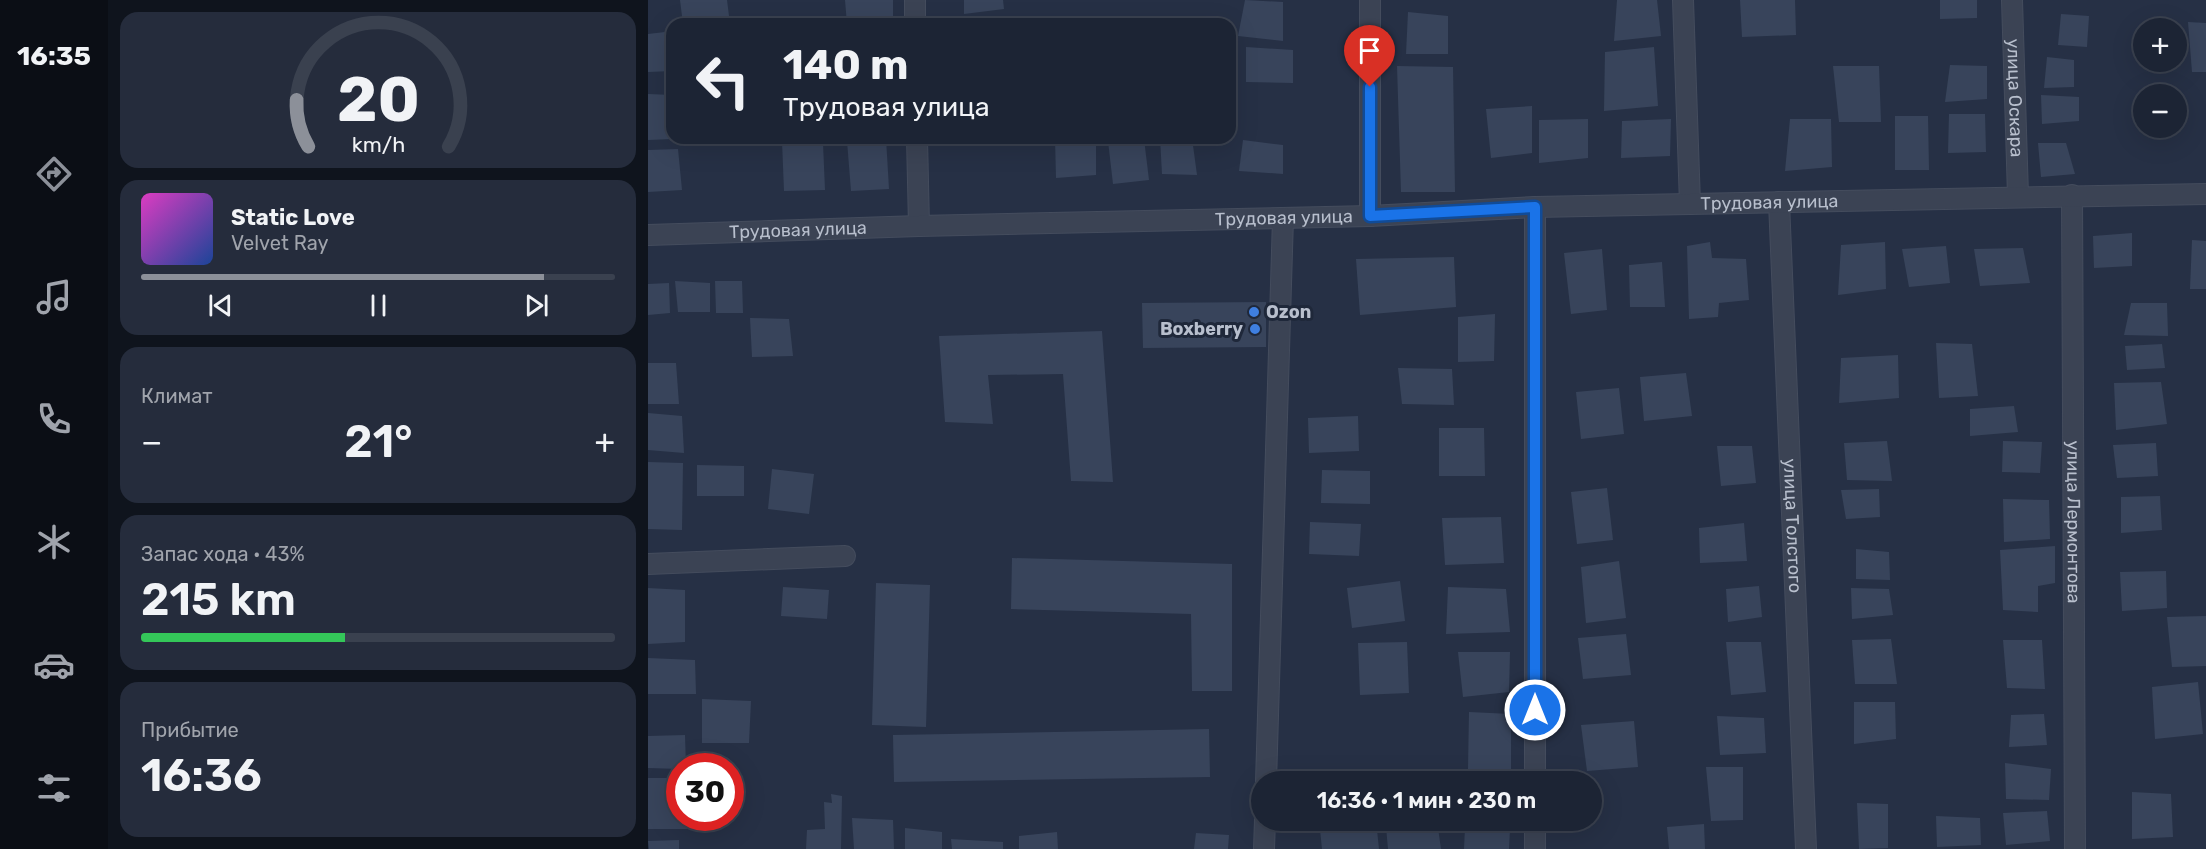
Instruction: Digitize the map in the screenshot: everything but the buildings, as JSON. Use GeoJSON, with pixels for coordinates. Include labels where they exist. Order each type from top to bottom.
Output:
{"type":"FeatureCollection","features":[{"type":"Feature","properties":{"kind":"street"},"geometry":{"type":"LineString","coordinates":[[915,0],[915,18]]}},
{"type":"Feature","properties":{"kind":"street"},"geometry":{"type":"LineString","coordinates":[[1370,0],[1370,216]]}},
{"type":"Feature","properties":{"kind":"street"},"geometry":{"type":"LineString","coordinates":[[1683,0],[1689,204]]}},
{"type":"Feature","properties":{"kind":"street","name":"улица Оскара"},"geometry":{"type":"LineString","coordinates":[[2012,0],[2018,196]]}},
{"type":"Feature","properties":{"kind":"street"},"geometry":{"type":"LineString","coordinates":[[917,144],[919,226]]}},
{"type":"Feature","properties":{"kind":"street","name":"Трудовая улица"},"geometry":{"type":"LineString","coordinates":[[648,235],[919,226],[1370,216],[1535,207],[2206,194]]}},
{"type":"Feature","properties":{"kind":"street","name":"улица Лермонтова"},"geometry":{"type":"LineString","coordinates":[[2072,195],[2075,849]]}},
{"type":"Feature","properties":{"kind":"street","name":"улица Толстого"},"geometry":{"type":"LineString","coordinates":[[1779,202],[1806,849]]}},
{"type":"Feature","properties":{"kind":"street"},"geometry":{"type":"LineString","coordinates":[[1535,207],[1535,771]]}},
{"type":"Feature","properties":{"kind":"street"},"geometry":{"type":"LineString","coordinates":[[1266,771],[1283,218]]}},
{"type":"Feature","properties":{"kind":"street"},"geometry":{"type":"LineString","coordinates":[[648,564],[845,556]]}},
{"type":"Feature","properties":{"kind":"street"},"geometry":{"type":"LineString","coordinates":[[1264,849],[1265,831]]}},
{"type":"Feature","properties":{"kind":"street"},"geometry":{"type":"LineString","coordinates":[[1535,831],[1535,849]]}},
{"type":"Feature","properties":{"kind":"place","name":"Ozon"},"geometry":{"type":"Point","coordinates":[1254,312]}},
{"type":"Feature","properties":{"kind":"place","name":"Boxberry"},"geometry":{"type":"Point","coordinates":[1255,329]}},
{"type":"Feature","properties":{"kind":"route"},"geometry":{"type":"LineString","coordinates":[[1370,87],[1370,216],[1535,207],[1535,710]]}}]}
